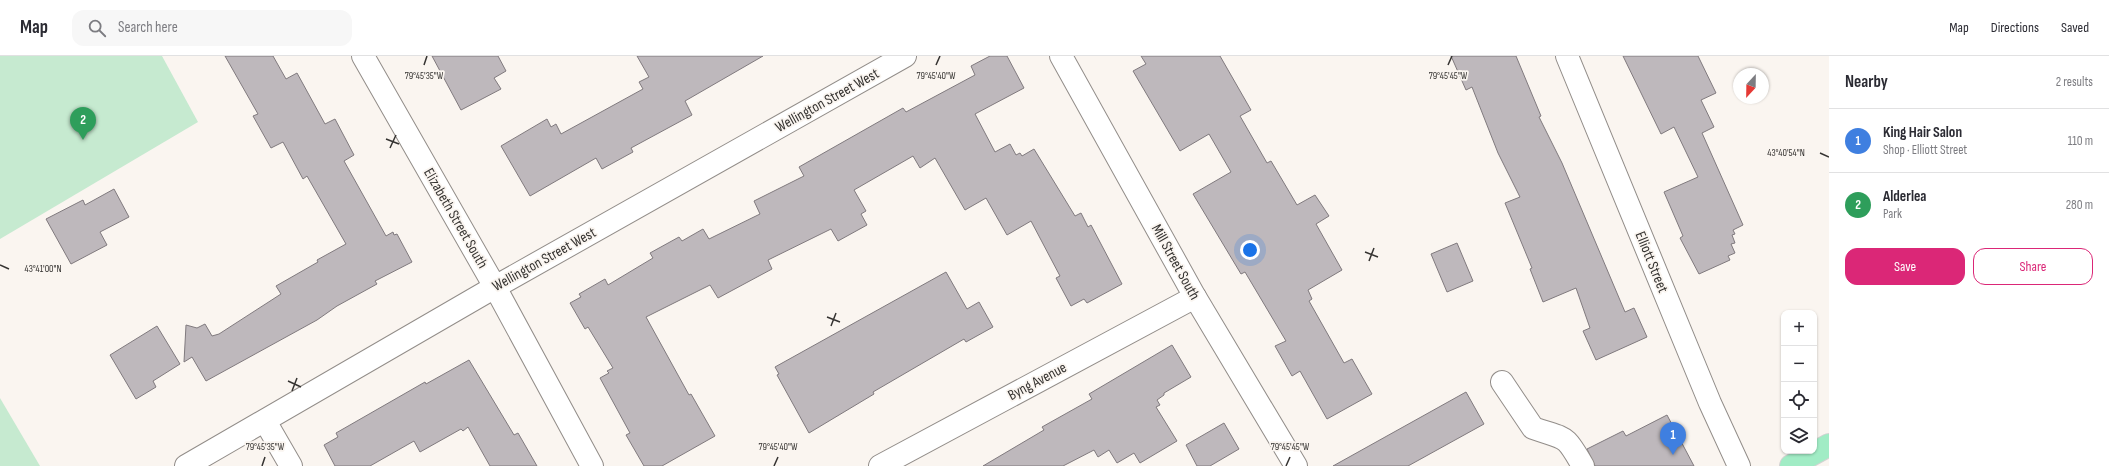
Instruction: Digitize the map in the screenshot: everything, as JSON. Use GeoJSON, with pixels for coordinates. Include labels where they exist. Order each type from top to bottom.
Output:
{"type":"FeatureCollection","features":[{"type":"Feature","properties":{"kind":"main road"},"geometry":{"type":"LineString","coordinates":[[1791,466],[1829,445]]}},
{"type":"Feature","properties":{"kind":"street","name":"Elizabeth Street South"},"geometry":{"type":"LineString","coordinates":[[363,56],[495,287],[592,466]]}},
{"type":"Feature","properties":{"kind":"street","name":"Wellington Street West"},"geometry":{"type":"LineString","coordinates":[[186,466],[495,287],[905,56]]}},
{"type":"Feature","properties":{"kind":"street","name":"Mill Street South"},"geometry":{"type":"LineString","coordinates":[[1061,56],[1195,297],[1296,466]]}},
{"type":"Feature","properties":{"kind":"street","name":"Elliott Street"},"geometry":{"type":"LineString","coordinates":[[1567,56],[1710,403],[1739,466]]}},
{"type":"Feature","properties":{"kind":"street","name":"Byng Avenue"},"geometry":{"type":"LineString","coordinates":[[880,466],[1195,297]]}},
{"type":"Feature","properties":{"kind":"street"},"geometry":{"type":"LineString","coordinates":[[1502,382],[1533,428],[1559,435],[1570,442],[1583,466]]}},
{"type":"Feature","properties":{"kind":"street"},"geometry":{"type":"LineString","coordinates":[[265,421],[291,466]]}},
{"type":"Feature","properties":{"kind":"green space"},"geometry":{"type":"Polygon","coordinates":[[[0,56],[162,56],[198,122],[0,239],[0,56]]]}},
{"type":"Feature","properties":{"kind":"green space"},"geometry":{"type":"Polygon","coordinates":[[[0,398],[40,466],[0,466],[0,398]]]}},
{"type":"Feature","properties":{"kind":"building"},"geometry":{"type":"Polygon","coordinates":[[[225,56],[273,56],[286,79],[297,73],[325,124],[335,119],[354,155],[344,161],[386,236],[393,232],[394,235],[397,234],[412,262],[375,281],[377,284],[337,306],[317,320],[206,381],[192,357],[184,362],[186,325],[197,328],[205,324],[212,336],[219,334],[281,294],[276,286],[318,262],[317,260],[346,244],[307,176],[303,179],[283,142],[271,148],[253,116],[258,114],[225,56]]]}},
{"type":"Feature","properties":{"kind":"building"},"geometry":{"type":"Polygon","coordinates":[[[432,56],[498,56],[506,71],[494,78],[501,89],[461,110],[432,56]]]}},
{"type":"Feature","properties":{"kind":"building"},"geometry":{"type":"Polygon","coordinates":[[[637,56],[763,56],[685,101],[692,115],[631,148],[633,152],[602,169],[596,158],[530,196],[501,146],[547,119],[551,127],[556,124],[561,134],[643,89],[639,82],[649,77],[637,56]]]}},
{"type":"Feature","properties":{"kind":"building"},"geometry":{"type":"Polygon","coordinates":[[[990,56],[1007,56],[1024,88],[975,114],[995,152],[1010,144],[1016,155],[1020,153],[1022,156],[1034,149],[1075,216],[1081,213],[1088,227],[1091,225],[1122,284],[1087,303],[1084,299],[1071,306],[1056,278],[1060,276],[1031,221],[1007,235],[986,198],[965,210],[935,158],[920,168],[913,156],[854,190],[866,211],[861,214],[867,225],[838,241],[831,229],[768,260],[772,269],[718,298],[710,285],[646,317],[689,395],[691,394],[715,436],[662,466],[644,466],[626,435],[630,433],[600,378],[609,373],[607,371],[613,368],[588,327],[585,329],[570,303],[581,297],[579,294],[605,279],[608,285],[653,258],[650,253],[679,237],[682,241],[703,229],[709,239],[760,214],[754,201],[804,176],[799,167],[903,108],[906,112],[975,75],[971,66],[990,56]]]}},
{"type":"Feature","properties":{"kind":"building"},"geometry":{"type":"Polygon","coordinates":[[[1141,56],[1220,56],[1251,110],[1240,116],[1267,163],[1271,161],[1297,205],[1315,195],[1329,216],[1316,224],[1342,270],[1308,290],[1312,299],[1309,301],[1344,363],[1352,359],[1372,394],[1327,419],[1300,371],[1292,376],[1275,346],[1286,341],[1245,272],[1241,274],[1193,194],[1231,172],[1209,134],[1180,151],[1133,71],[1146,64],[1141,56]]]}},
{"type":"Feature","properties":{"kind":"building"},"geometry":{"type":"Polygon","coordinates":[[[1451,56],[1516,56],[1541,116],[1539,117],[1562,163],[1625,312],[1634,308],[1647,337],[1596,360],[1583,331],[1590,328],[1576,288],[1543,302],[1530,269],[1532,268],[1505,203],[1520,197],[1498,153],[1472,87],[1466,90],[1451,56]]]}},
{"type":"Feature","properties":{"kind":"building"},"geometry":{"type":"Polygon","coordinates":[[[1623,56],[1698,56],[1716,93],[1701,100],[1714,127],[1702,133],[1743,225],[1733,230],[1735,234],[1732,235],[1735,243],[1731,244],[1735,253],[1728,256],[1730,260],[1699,274],[1680,238],[1683,236],[1664,192],[1698,177],[1674,127],[1661,134],[1623,56]]]}},
{"type":"Feature","properties":{"kind":"building"},"geometry":{"type":"Polygon","coordinates":[[[114,189],[129,217],[100,232],[107,245],[71,264],[46,219],[83,200],[85,205],[114,189]]]}},
{"type":"Feature","properties":{"kind":"building"},"geometry":{"type":"Polygon","coordinates":[[[1457,243],[1473,281],[1447,292],[1431,254],[1457,243]]]}},
{"type":"Feature","properties":{"kind":"building"},"geometry":{"type":"Polygon","coordinates":[[[946,272],[967,309],[979,302],[993,327],[966,342],[964,339],[873,392],[874,394],[809,433],[777,375],[779,374],[775,367],[946,272]]]}},
{"type":"Feature","properties":{"kind":"building"},"geometry":{"type":"Polygon","coordinates":[[[157,326],[180,364],[153,381],[156,387],[136,399],[110,355],[157,326]]]}},
{"type":"Feature","properties":{"kind":"building"},"geometry":{"type":"Polygon","coordinates":[[[1172,345],[1191,377],[1164,393],[1164,395],[1157,400],[1160,405],[1156,407],[1177,441],[1140,463],[1134,453],[1117,463],[1109,450],[1098,457],[1094,450],[1063,466],[983,466],[1044,430],[1042,427],[1092,399],[1089,394],[1172,345]]]}},
{"type":"Feature","properties":{"kind":"building"},"geometry":{"type":"Polygon","coordinates":[[[469,360],[514,435],[518,433],[537,466],[490,466],[468,427],[463,431],[461,429],[420,452],[414,441],[370,466],[335,466],[324,445],[338,437],[336,433],[425,382],[426,384],[469,360]]]}},
{"type":"Feature","properties":{"kind":"building"},"geometry":{"type":"Polygon","coordinates":[[[1466,392],[1484,424],[1408,466],[1333,466],[1466,392]]]}},
{"type":"Feature","properties":{"kind":"building"},"geometry":{"type":"Polygon","coordinates":[[[1667,415],[1694,466],[1595,466],[1587,449],[1623,431],[1626,436],[1667,415]]]}},
{"type":"Feature","properties":{"kind":"building"},"geometry":{"type":"Polygon","coordinates":[[[1224,423],[1239,449],[1210,466],[1197,466],[1186,445],[1224,423]]]}},
{"type":"Feature","properties":{"kind":"place","name":"Alderlea"},"geometry":{"type":"Point","coordinates":[83,140]}},
{"type":"Feature","properties":{"kind":"place","name":"King Hair Salon"},"geometry":{"type":"Point","coordinates":[1673,455]}}]}
